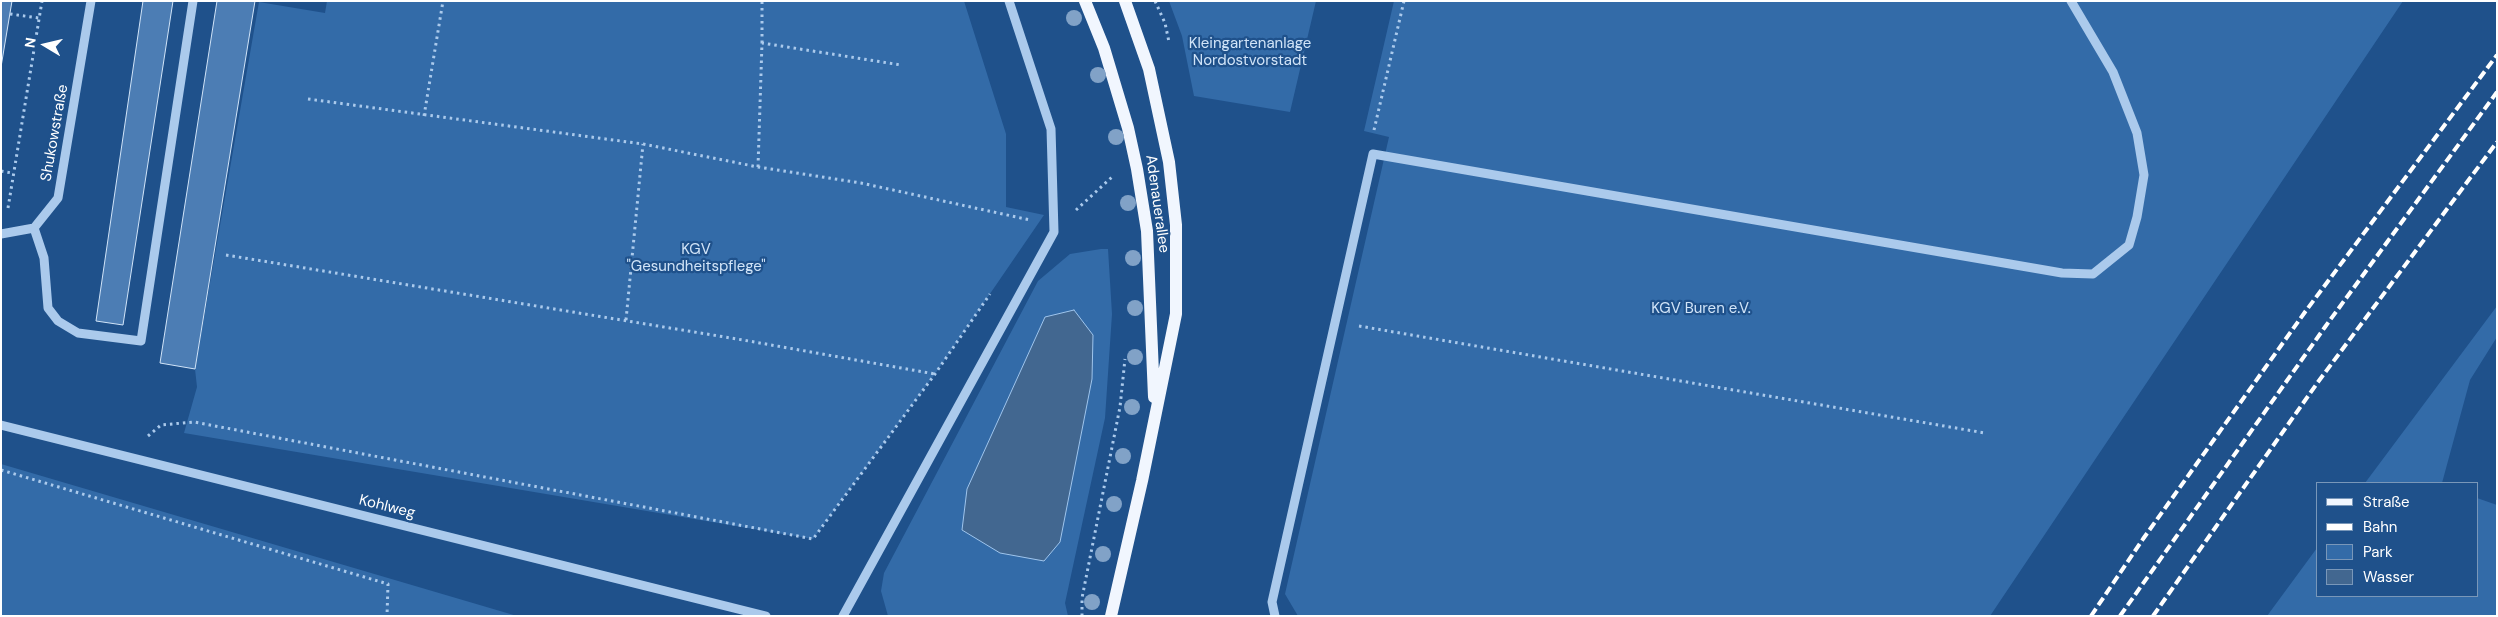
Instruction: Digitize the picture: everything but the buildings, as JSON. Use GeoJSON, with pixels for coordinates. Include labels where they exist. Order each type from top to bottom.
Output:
{"type":"FeatureCollection","features":[{"type":"Feature","properties":{"kind":"main road","name":"Adenauerallee"},"geometry":{"type":"LineString","coordinates":[[1085,1],[1104,48],[1128,128],[1137,169],[1147,231],[1154,419]]}},
{"type":"Feature","properties":{"kind":"main road","name":"Adenauerallee"},"geometry":{"type":"LineString","coordinates":[[1111,616],[1142,481],[1176,314],[1176,225],[1169,162],[1149,69],[1125,1]]}},
{"type":"Feature","properties":{"kind":"street","name":"Shukowstraße"},"geometry":{"type":"LineString","coordinates":[[34,228],[58,198],[91,1]]}},
{"type":"Feature","properties":{"kind":"street"},"geometry":{"type":"LineString","coordinates":[[3,234],[34,228],[44,258],[48,308],[58,321],[78,333],[141,341],[193,1]]}},
{"type":"Feature","properties":{"kind":"street"},"geometry":{"type":"LineString","coordinates":[[843,616],[1054,232],[1051,129],[1009,1]]}},
{"type":"Feature","properties":{"kind":"street"},"geometry":{"type":"LineString","coordinates":[[1275,616],[1272,602],[1373,154],[2062,274],[2093,274],[2129,245],[2137,217],[2144,175],[2137,133],[2113,72],[2071,1]]}},
{"type":"Feature","properties":{"kind":"street","name":"Kohlweg"},"geometry":{"type":"LineString","coordinates":[[1,425],[766,616]]}},
{"type":"Feature","properties":{"kind":"path"},"geometry":{"type":"LineString","coordinates":[[3,234],[42,1]]}},
{"type":"Feature","properties":{"kind":"path"},"geometry":{"type":"LineString","coordinates":[[424,116],[443,1]]}},
{"type":"Feature","properties":{"kind":"path"},"geometry":{"type":"LineString","coordinates":[[758,167],[762,1]]}},
{"type":"Feature","properties":{"kind":"path"},"geometry":{"type":"LineString","coordinates":[[1373,132],[1404,1]]}},
{"type":"Feature","properties":{"kind":"path"},"geometry":{"type":"LineString","coordinates":[[10,14],[39,18]]}},
{"type":"Feature","properties":{"kind":"path"},"geometry":{"type":"LineString","coordinates":[[762,43],[901,65]]}},
{"type":"Feature","properties":{"kind":"path"},"geometry":{"type":"LineString","coordinates":[[308,99],[643,144],[758,167],[861,183],[1040,223]]}},
{"type":"Feature","properties":{"kind":"path"},"geometry":{"type":"LineString","coordinates":[[626,320],[643,144]]}},
{"type":"Feature","properties":{"kind":"path"},"geometry":{"type":"LineString","coordinates":[[1111,168],[1114,185]]}},
{"type":"Feature","properties":{"kind":"path"},"geometry":{"type":"LineString","coordinates":[[1,171],[12,173]]}},
{"type":"Feature","properties":{"kind":"path"},"geometry":{"type":"LineString","coordinates":[[1054,232],[1113,176]]}},
{"type":"Feature","properties":{"kind":"path"},"geometry":{"type":"LineString","coordinates":[[226,255],[626,320],[936,374]]}},
{"type":"Feature","properties":{"kind":"path"},"geometry":{"type":"LineString","coordinates":[[126,457],[161,425],[194,422],[813,539],[936,374],[995,287]]}},
{"type":"Feature","properties":{"kind":"path"},"geometry":{"type":"LineString","coordinates":[[1334,321],[1985,433]]}},
{"type":"Feature","properties":{"kind":"path"},"geometry":{"type":"LineString","coordinates":[[1082,616],[1082,598],[1120,406],[1125,355]]}},
{"type":"Feature","properties":{"kind":"path"},"geometry":{"type":"LineString","coordinates":[[1,470],[388,584],[387,616]]}},
{"type":"Feature","properties":{"kind":"green space","name":"KGV \"Gesundheitspflege\""},"geometry":{"type":"Polygon","coordinates":[[[327,1],[964,1],[1006,134],[1006,207],[1044,215],[935,374],[813,539],[184,433],[197,387],[195,369],[259,2],[325,13],[327,1]]]}},
{"type":"Feature","properties":{"kind":"green space","name":"Kleingartenanlage Nordostvorstadt"},"geometry":{"type":"Polygon","coordinates":[[[1169,1],[1316,1],[1290,112],[1194,96],[1182,36],[1169,1]]]}},
{"type":"Feature","properties":{"kind":"green space","name":"KGV Buren e.V."},"geometry":{"type":"Polygon","coordinates":[[[1394,1],[2403,1],[1990,616],[1298,616],[1285,594],[1389,137],[1364,131],[1394,1]]]}},
{"type":"Feature","properties":{"kind":"green space"},"geometry":{"type":"Polygon","coordinates":[[[1108,249],[1112,314],[1105,418],[1065,603],[1068,616],[888,616],[881,591],[884,573],[1038,281],[1070,254],[1108,249]]]}},
{"type":"Feature","properties":{"kind":"green space"},"geometry":{"type":"Polygon","coordinates":[[[2497,306],[2497,337],[2470,380],[2442,482],[2366,482],[2497,306]]]}},
{"type":"Feature","properties":{"kind":"green space"},"geometry":{"type":"Polygon","coordinates":[[[1,464],[517,616],[1,616],[1,464]]]}},
{"type":"Feature","properties":{"kind":"green space"},"geometry":{"type":"Polygon","coordinates":[[[2478,498],[2497,505],[2497,616],[2267,616],[2316,549],[2316,597],[2478,597],[2478,498]]]}},
{"type":"Feature","properties":{"kind":"water"},"geometry":{"type":"Polygon","coordinates":[[[1074,310],[1093,335],[1092,379],[1060,542],[1044,561],[1000,553],[962,530],[967,489],[1045,317],[1074,310]]]}},
{"type":"Feature","properties":{"kind":"railway"},"geometry":{"type":"LineString","coordinates":[[2091,616],[2143,539],[2305,312],[2497,55]]}},
{"type":"Feature","properties":{"kind":"railway"},"geometry":{"type":"LineString","coordinates":[[2120,616],[2325,327],[2497,92]]}},
{"type":"Feature","properties":{"kind":"railway"},"geometry":{"type":"LineString","coordinates":[[2153,616],[2318,382],[2497,142]]}}]}
